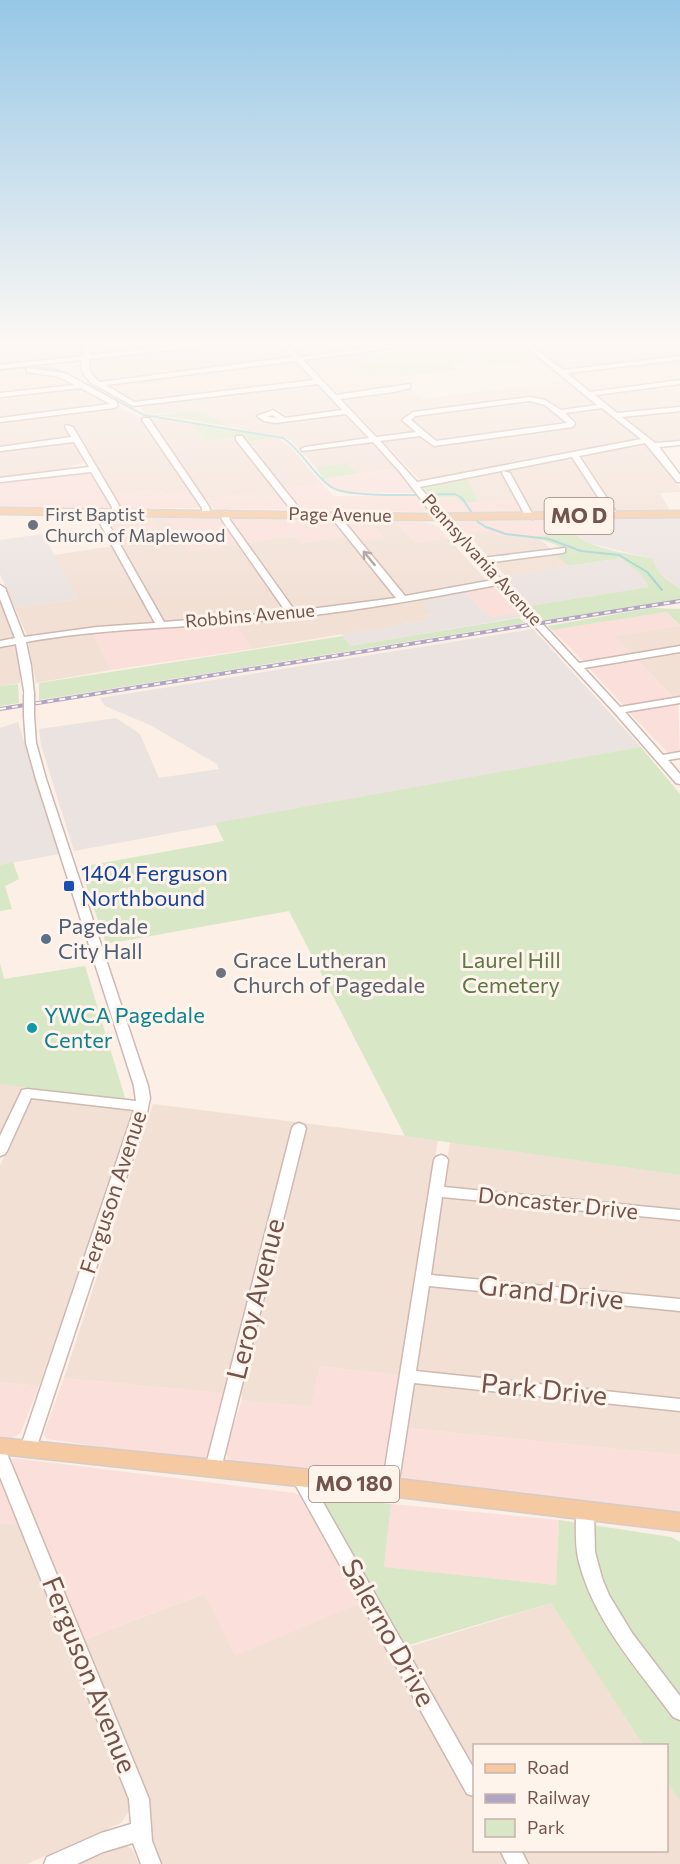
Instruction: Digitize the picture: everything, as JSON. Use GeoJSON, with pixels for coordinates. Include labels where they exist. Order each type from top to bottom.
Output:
{"type":"FeatureCollection","features":[{"type":"Feature","properties":{"kind":"main road","name":"Page Avenue"},"geometry":{"type":"LineString","coordinates":[[0,511],[439,517],[680,514]]}},
{"type":"Feature","properties":{"kind":"main road","name":"MO 180"},"geometry":{"type":"LineString","coordinates":[[0,1446],[390,1487],[680,1522]]}},
{"type":"Feature","properties":{"kind":"street"},"geometry":{"type":"LineString","coordinates":[[69,428],[116,507],[116,512]]}},
{"type":"Feature","properties":{"kind":"street"},"geometry":{"type":"LineString","coordinates":[[151,428],[206,508],[206,514]]}},
{"type":"Feature","properties":{"kind":"street","name":"Pennsylvania Avenue"},"geometry":{"type":"LineString","coordinates":[[361,428],[421,492],[439,517],[479,561],[662,758],[680,781]]}},
{"type":"Feature","properties":{"kind":"street"},"geometry":{"type":"LineString","coordinates":[[414,428],[431,443],[442,444],[550,428]]}},
{"type":"Feature","properties":{"kind":"street"},"geometry":{"type":"LineString","coordinates":[[632,428],[650,442],[680,480]]}},
{"type":"Feature","properties":{"kind":"street"},"geometry":{"type":"LineString","coordinates":[[305,449],[420,434]]}},
{"type":"Feature","properties":{"kind":"street"},"geometry":{"type":"LineString","coordinates":[[239,438],[300,515]]}},
{"type":"Feature","properties":{"kind":"street"},"geometry":{"type":"LineString","coordinates":[[0,448],[75,439]]}},
{"type":"Feature","properties":{"kind":"street"},"geometry":{"type":"LineString","coordinates":[[49,442],[80,448]]}},
{"type":"Feature","properties":{"kind":"street"},"geometry":{"type":"LineString","coordinates":[[421,492],[650,442],[680,444]]}},
{"type":"Feature","properties":{"kind":"street"},"geometry":{"type":"LineString","coordinates":[[576,458],[614,515]]}},
{"type":"Feature","properties":{"kind":"street"},"geometry":{"type":"LineString","coordinates":[[64,472],[76,469],[88,460]]}},
{"type":"Feature","properties":{"kind":"street"},"geometry":{"type":"LineString","coordinates":[[0,480],[93,468]]}},
{"type":"Feature","properties":{"kind":"street"},"geometry":{"type":"LineString","coordinates":[[506,473],[530,517]]}},
{"type":"Feature","properties":{"kind":"street"},"geometry":{"type":"LineString","coordinates":[[102,512],[101,518],[160,623]]}},
{"type":"Feature","properties":{"kind":"street"},"geometry":{"type":"LineString","coordinates":[[225,514],[226,520],[292,614]]}},
{"type":"Feature","properties":{"kind":"street"},"geometry":{"type":"LineString","coordinates":[[334,515],[404,600]]}},
{"type":"Feature","properties":{"kind":"street"},"geometry":{"type":"LineString","coordinates":[[479,561],[561,550]]}},
{"type":"Feature","properties":{"kind":"street","name":"Robbins Avenue"},"geometry":{"type":"LineString","coordinates":[[0,644],[22,639],[160,623],[292,614],[404,600],[499,582]]}},
{"type":"Feature","properties":{"kind":"street","name":"Ferguson Avenue"},"geometry":{"type":"LineString","coordinates":[[0,588],[22,639],[27,668],[31,743],[141,1086],[142,1106],[28,1449]]}},
{"type":"Feature","properties":{"kind":"street"},"geometry":{"type":"LineString","coordinates":[[577,666],[680,649]]}},
{"type":"Feature","properties":{"kind":"street"},"geometry":{"type":"LineString","coordinates":[[618,710],[680,700]]}},
{"type":"Feature","properties":{"kind":"street"},"geometry":{"type":"LineString","coordinates":[[662,758],[680,755]]}},
{"type":"Feature","properties":{"kind":"street"},"geometry":{"type":"LineString","coordinates":[[0,1151],[7,1120],[27,1092],[142,1106]]}},
{"type":"Feature","properties":{"kind":"street","name":"Leroy Avenue"},"geometry":{"type":"LineString","coordinates":[[213,1469],[298,1128]]}},
{"type":"Feature","properties":{"kind":"street"},"geometry":{"type":"LineString","coordinates":[[390,1487],[441,1160]]}},
{"type":"Feature","properties":{"kind":"street","name":"Doncaster Drive"},"geometry":{"type":"LineString","coordinates":[[435,1191],[680,1215]]}},
{"type":"Feature","properties":{"kind":"street","name":"Grand Drive"},"geometry":{"type":"LineString","coordinates":[[423,1280],[680,1305]]}},
{"type":"Feature","properties":{"kind":"street","name":"Park Drive"},"geometry":{"type":"LineString","coordinates":[[408,1376],[680,1405]]}},
{"type":"Feature","properties":{"kind":"street","name":"Ferguson Avenue"},"geometry":{"type":"LineString","coordinates":[[0,1456],[139,1799],[142,1816],[141,1831],[151,1864]]}},
{"type":"Feature","properties":{"kind":"street","name":"Salerno Drive"},"geometry":{"type":"LineString","coordinates":[[301,1479],[473,1785]]}},
{"type":"Feature","properties":{"kind":"street"},"geometry":{"type":"LineString","coordinates":[[585,1512],[587,1559],[600,1594],[618,1624],[680,1711]]}},
{"type":"Feature","properties":{"kind":"street"},"geometry":{"type":"LineString","coordinates":[[54,1864],[101,1843],[141,1831]]}},
{"type":"Feature","properties":{"kind":"shaded area"},"geometry":{"type":"Polygon","coordinates":[[[0,428],[196,428],[204,440],[233,436],[280,495],[256,498],[252,493],[206,499],[199,490],[166,494],[164,491],[152,493],[150,490],[114,494],[92,461],[82,462],[65,470],[0,479],[0,428]]]}},
{"type":"Feature","properties":{"kind":"shaded area"},"geometry":{"type":"Polygon","coordinates":[[[236,428],[357,428],[396,469],[357,474],[347,463],[315,466],[291,440],[236,428]]]}},
{"type":"Feature","properties":{"kind":"shaded area"},"geometry":{"type":"Polygon","coordinates":[[[370,428],[627,428],[640,438],[422,482],[370,428]]]}},
{"type":"Feature","properties":{"kind":"shaded area"},"geometry":{"type":"Polygon","coordinates":[[[635,428],[680,428],[680,442],[652,441],[635,428]]]}},
{"type":"Feature","properties":{"kind":"shaded area"},"geometry":{"type":"Polygon","coordinates":[[[277,438],[291,447],[322,484],[286,489],[247,442],[277,438]]]}},
{"type":"Feature","properties":{"kind":"shaded area"},"geometry":{"type":"Polygon","coordinates":[[[643,443],[647,445],[680,489],[680,492],[660,493],[670,511],[535,513],[530,511],[523,501],[478,502],[466,477],[643,443]]]}},
{"type":"Feature","properties":{"kind":"shaded area"},"geometry":{"type":"Polygon","coordinates":[[[396,469],[417,493],[350,492],[334,489],[323,479],[396,469]]]}},
{"type":"Feature","properties":{"kind":"shaded area"},"geometry":{"type":"Polygon","coordinates":[[[91,472],[112,508],[0,507],[0,482],[91,472]]]}},
{"type":"Feature","properties":{"kind":"shaded area"},"geometry":{"type":"Polygon","coordinates":[[[322,484],[334,496],[419,496],[427,510],[423,512],[304,510],[286,489],[322,484]]]}},
{"type":"Feature","properties":{"kind":"shaded area"},"geometry":{"type":"Polygon","coordinates":[[[150,490],[152,493],[164,491],[166,494],[189,491],[201,508],[125,508],[121,507],[114,494],[150,490]]]}},
{"type":"Feature","properties":{"kind":"shaded area"},"geometry":{"type":"Polygon","coordinates":[[[252,493],[256,498],[280,495],[292,509],[215,510],[206,499],[252,493]]]}},
{"type":"Feature","properties":{"kind":"shaded area"},"geometry":{"type":"Polygon","coordinates":[[[456,497],[461,502],[517,501],[523,512],[516,515],[450,514],[441,511],[430,498],[456,497]]]}},
{"type":"Feature","properties":{"kind":"shaded area"},"geometry":{"type":"Polygon","coordinates":[[[109,516],[150,517],[159,532],[116,537],[105,518],[109,516]]]}},
{"type":"Feature","properties":{"kind":"shaded area"},"geometry":{"type":"Polygon","coordinates":[[[150,517],[167,517],[188,551],[294,536],[300,543],[345,537],[352,543],[384,538],[369,520],[395,521],[415,543],[448,538],[487,581],[419,596],[434,614],[425,616],[428,620],[252,649],[232,618],[90,628],[111,670],[36,683],[27,636],[15,608],[78,599],[54,555],[120,545],[116,537],[159,532],[150,517]]]}},
{"type":"Feature","properties":{"kind":"shaded area"},"geometry":{"type":"Polygon","coordinates":[[[167,517],[218,518],[238,544],[188,551],[167,517]]]}},
{"type":"Feature","properties":{"kind":"shaded area"},"geometry":{"type":"Polygon","coordinates":[[[234,518],[331,520],[345,537],[299,543],[294,536],[246,543],[231,520],[234,518]]]}},
{"type":"Feature","properties":{"kind":"shaded area"},"geometry":{"type":"Polygon","coordinates":[[[680,518],[680,589],[653,566],[653,559],[589,543],[568,530],[564,520],[680,518]]]}},
{"type":"Feature","properties":{"kind":"shaded area"},"geometry":{"type":"Polygon","coordinates":[[[369,520],[384,538],[361,542],[343,521],[369,520]]]}},
{"type":"Feature","properties":{"kind":"shaded area"},"geometry":{"type":"Polygon","coordinates":[[[552,520],[556,536],[499,536],[491,530],[463,534],[454,525],[456,522],[466,521],[552,520]]]}},
{"type":"Feature","properties":{"kind":"shaded area"},"geometry":{"type":"Polygon","coordinates":[[[395,521],[429,523],[438,527],[448,538],[415,543],[395,521]]]}},
{"type":"Feature","properties":{"kind":"shaded area"},"geometry":{"type":"Polygon","coordinates":[[[492,530],[499,536],[537,536],[568,566],[505,576],[467,533],[492,530]]]}},
{"type":"Feature","properties":{"kind":"shaded area"},"geometry":{"type":"Polygon","coordinates":[[[43,534],[78,599],[15,608],[0,574],[0,540],[43,534]]]}},
{"type":"Feature","properties":{"kind":"shaded area"},"geometry":{"type":"Polygon","coordinates":[[[621,558],[641,575],[649,587],[529,606],[505,576],[621,558]]]}},
{"type":"Feature","properties":{"kind":"shaded area"},"geometry":{"type":"Polygon","coordinates":[[[493,587],[518,613],[491,617],[482,611],[465,591],[493,587]]]}},
{"type":"Feature","properties":{"kind":"shaded area"},"geometry":{"type":"Polygon","coordinates":[[[465,591],[482,611],[491,617],[518,613],[522,617],[350,646],[342,634],[428,620],[425,616],[433,614],[421,599],[465,591]]]}},
{"type":"Feature","properties":{"kind":"shaded area"},"geometry":{"type":"Polygon","coordinates":[[[0,602],[14,634],[20,663],[20,683],[0,686],[0,602]]]}},
{"type":"Feature","properties":{"kind":"shaded area"},"geometry":{"type":"Polygon","coordinates":[[[666,612],[680,626],[615,636],[632,655],[584,662],[552,630],[666,612]]]}},
{"type":"Feature","properties":{"kind":"shaded area"},"geometry":{"type":"Polygon","coordinates":[[[235,622],[252,649],[111,670],[92,632],[235,622]]]}},
{"type":"Feature","properties":{"kind":"shaded area"},"geometry":{"type":"Polygon","coordinates":[[[680,626],[680,704],[614,636],[680,626]]]}},
{"type":"Feature","properties":{"kind":"shaded area"},"geometry":{"type":"Polygon","coordinates":[[[533,629],[641,747],[74,851],[41,745],[39,729],[116,718],[140,734],[159,778],[219,769],[217,764],[150,725],[105,706],[100,698],[533,629]]]}},
{"type":"Feature","properties":{"kind":"shaded area"},"geometry":{"type":"Polygon","coordinates":[[[636,659],[675,699],[624,706],[589,668],[636,659]]]}},
{"type":"Feature","properties":{"kind":"shaded area"},"geometry":{"type":"Polygon","coordinates":[[[678,702],[680,753],[669,754],[629,712],[678,702]]]}},
{"type":"Feature","properties":{"kind":"shaded area"},"geometry":{"type":"Polygon","coordinates":[[[18,722],[59,854],[0,865],[0,728],[18,722]]]}},
{"type":"Feature","properties":{"kind":"shaded area"},"geometry":{"type":"Polygon","coordinates":[[[0,1083],[24,1086],[0,1141],[0,1083]]]}},
{"type":"Feature","properties":{"kind":"shaded area"},"geometry":{"type":"Polygon","coordinates":[[[30,1095],[133,1109],[129,1129],[39,1386],[0,1382],[0,1166],[30,1095]]]}},
{"type":"Feature","properties":{"kind":"shaded area"},"geometry":{"type":"Polygon","coordinates":[[[153,1104],[438,1140],[399,1375],[320,1366],[311,1407],[242,1400],[242,1395],[64,1378],[153,1104]]]}},
{"type":"Feature","properties":{"kind":"shaded area"},"geometry":{"type":"Polygon","coordinates":[[[450,1142],[680,1175],[680,1455],[407,1428],[450,1142]]]}},
{"type":"Feature","properties":{"kind":"shaded area"},"geometry":{"type":"Polygon","coordinates":[[[320,1366],[399,1375],[383,1471],[380,1476],[232,1462],[228,1459],[225,1451],[242,1400],[311,1406],[320,1366]]]}},
{"type":"Feature","properties":{"kind":"shaded area"},"geometry":{"type":"Polygon","coordinates":[[[64,1378],[224,1393],[207,1457],[196,1461],[47,1439],[44,1435],[45,1430],[64,1378]]]}},
{"type":"Feature","properties":{"kind":"shaded area"},"geometry":{"type":"Polygon","coordinates":[[[0,1382],[39,1386],[20,1434],[12,1438],[0,1436],[0,1382]]]}},
{"type":"Feature","properties":{"kind":"shaded area"},"geometry":{"type":"Polygon","coordinates":[[[407,1428],[680,1455],[680,1512],[403,1481],[401,1475],[407,1428]]]}},
{"type":"Feature","properties":{"kind":"shaded area"},"geometry":{"type":"Polygon","coordinates":[[[14,1458],[299,1495],[360,1603],[235,1656],[204,1593],[81,1641],[10,1461],[14,1458]]]}},
{"type":"Feature","properties":{"kind":"shaded area"},"geometry":{"type":"Polygon","coordinates":[[[0,1482],[18,1524],[0,1523],[0,1482]]]}},
{"type":"Feature","properties":{"kind":"shaded area"},"geometry":{"type":"Polygon","coordinates":[[[391,1504],[559,1520],[556,1585],[384,1567],[391,1504]]]}},
{"type":"Feature","properties":{"kind":"shaded area"},"geometry":{"type":"Polygon","coordinates":[[[0,1523],[18,1524],[129,1797],[128,1813],[121,1823],[27,1864],[0,1864],[0,1523]]]}},
{"type":"Feature","properties":{"kind":"shaded area"},"geometry":{"type":"Polygon","coordinates":[[[205,1593],[235,1655],[360,1603],[389,1653],[551,1603],[642,1744],[473,1744],[473,1852],[668,1852],[668,1783],[680,1802],[680,1864],[159,1864],[81,1641],[205,1593]]]}},
{"type":"Feature","properties":{"kind":"shaded area"},"geometry":{"type":"Polygon","coordinates":[[[125,1845],[132,1849],[139,1864],[75,1864],[125,1845]]]}},
{"type":"Feature","properties":{"kind":"green space"},"geometry":{"type":"Polygon","coordinates":[[[196,428],[217,428],[277,438],[247,442],[240,437],[204,440],[196,428]]]}},
{"type":"Feature","properties":{"kind":"green space"},"geometry":{"type":"Polygon","coordinates":[[[347,463],[357,474],[323,479],[315,466],[347,463]]]}},
{"type":"Feature","properties":{"kind":"green space"},"geometry":{"type":"Polygon","coordinates":[[[466,477],[478,502],[461,502],[456,497],[430,498],[424,488],[466,477]]]}},
{"type":"Feature","properties":{"kind":"green space"},"geometry":{"type":"Polygon","coordinates":[[[552,520],[564,520],[570,530],[579,537],[602,548],[653,559],[659,572],[680,589],[680,599],[545,623],[529,606],[649,587],[641,575],[621,558],[568,566],[554,553],[566,552],[563,549],[537,536],[556,535],[552,520]]]}},
{"type":"Feature","properties":{"kind":"green space"},"geometry":{"type":"Polygon","coordinates":[[[651,608],[680,609],[680,625],[666,612],[552,630],[548,626],[651,608]]]}},
{"type":"Feature","properties":{"kind":"green space"},"geometry":{"type":"Polygon","coordinates":[[[519,618],[526,623],[39,700],[39,683],[343,636],[350,646],[519,618]]]}},
{"type":"Feature","properties":{"kind":"green space"},"geometry":{"type":"Polygon","coordinates":[[[18,684],[19,703],[0,706],[0,686],[18,684]]]}},
{"type":"Feature","properties":{"kind":"green space","name":"Laurel Hill Cemetery"},"geometry":{"type":"Polygon","coordinates":[[[641,747],[680,794],[680,1175],[405,1136],[289,911],[106,944],[80,867],[224,841],[215,823],[641,747]]]}},
{"type":"Feature","properties":{"kind":"green space"},"geometry":{"type":"Polygon","coordinates":[[[13,862],[19,879],[5,886],[12,909],[0,911],[0,865],[13,862]]]}},
{"type":"Feature","properties":{"kind":"green space"},"geometry":{"type":"Polygon","coordinates":[[[0,963],[4,979],[85,966],[126,1101],[0,1084],[0,963]]]}},
{"type":"Feature","properties":{"kind":"green space"},"geometry":{"type":"Polygon","coordinates":[[[325,1495],[391,1504],[384,1567],[556,1585],[559,1520],[671,1537],[680,1542],[680,1802],[668,1783],[668,1744],[642,1744],[551,1603],[402,1647],[321,1504],[325,1495]]]}},
{"type":"Feature","properties":{"kind":"waterway"},"geometry":{"type":"LineString","coordinates":[[222,428],[283,438],[296,449],[324,482],[340,491],[410,495],[455,494],[462,498],[478,522],[486,527],[506,534],[549,539],[581,551],[619,555],[647,572],[662,590]]}},
{"type":"Feature","properties":{"kind":"railway"},"geometry":{"type":"LineString","coordinates":[[0,709],[680,601]]}},
{"type":"Feature","properties":{"kind":"place","name":"First Baptist Church of Maplewood"},"geometry":{"type":"Point","coordinates":[33,525]}},
{"type":"Feature","properties":{"kind":"place","name":"1404 Ferguson Northbound"},"geometry":{"type":"Point","coordinates":[69,886]}},
{"type":"Feature","properties":{"kind":"place","name":"Pagedale City Hall"},"geometry":{"type":"Point","coordinates":[46,939]}},
{"type":"Feature","properties":{"kind":"place","name":"Grace Lutheran Church of Pagedale"},"geometry":{"type":"Point","coordinates":[221,973]}},
{"type":"Feature","properties":{"kind":"place","name":"YWCA Pagedale Center"},"geometry":{"type":"Point","coordinates":[32,1028]}}]}
